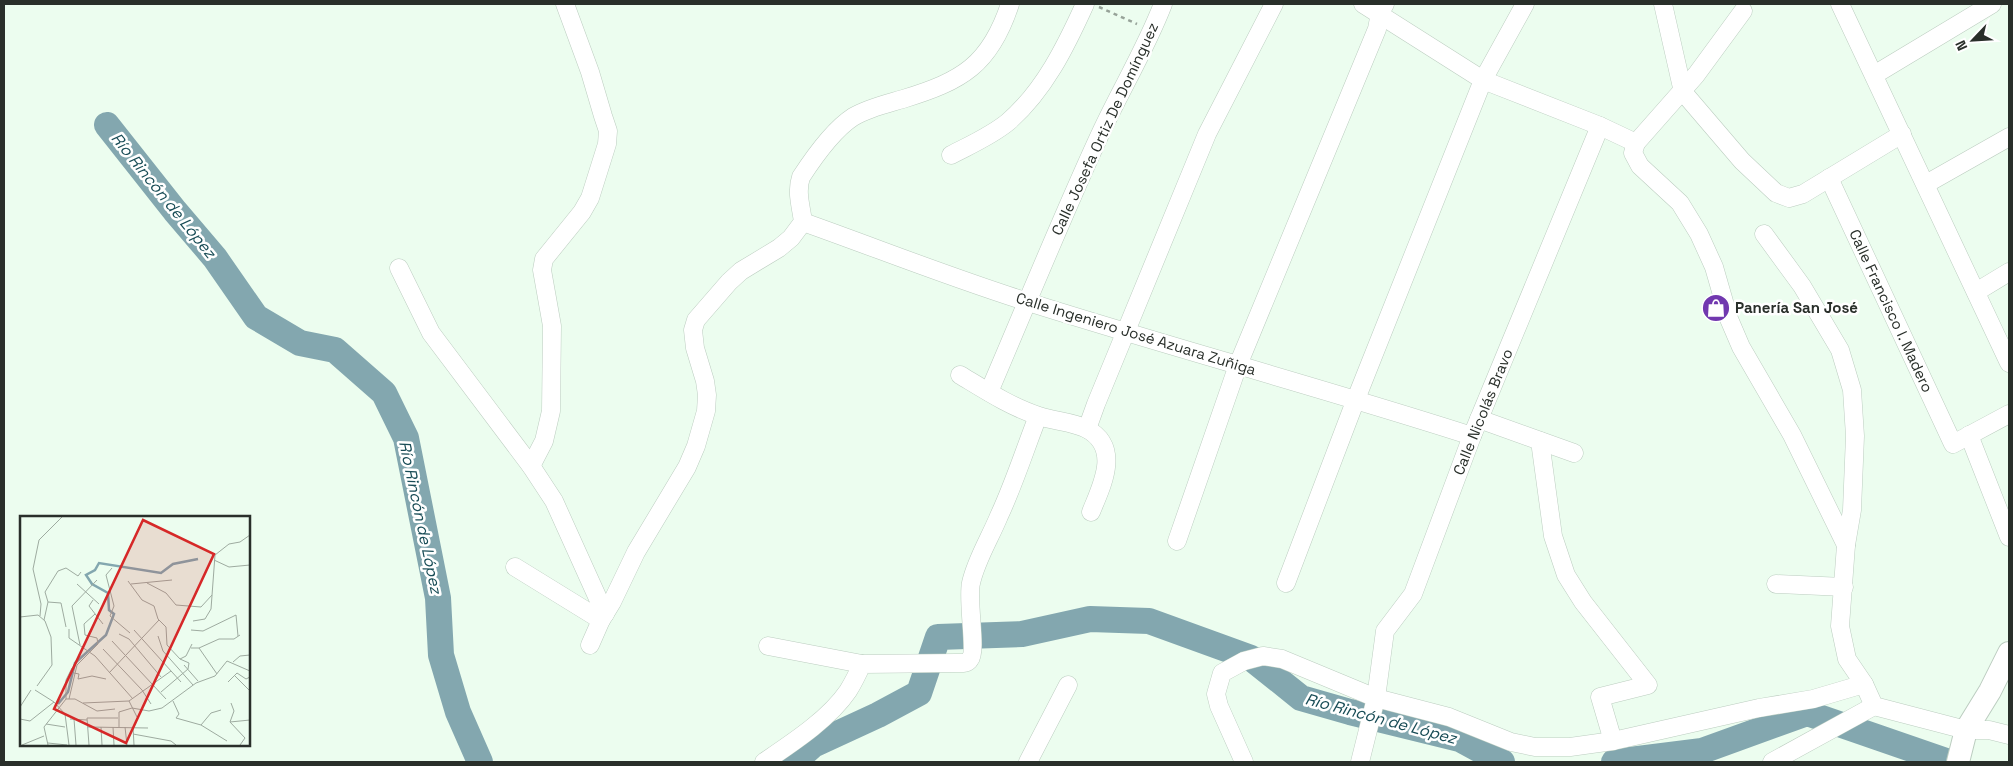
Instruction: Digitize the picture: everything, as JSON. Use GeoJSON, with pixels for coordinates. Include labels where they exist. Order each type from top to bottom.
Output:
{"type":"FeatureCollection","features":[{"type":"Feature","properties":{"kind":"main road"},"geometry":{"type":"LineString","coordinates":[[1958,762],[1966,730],[1990,691],[2009,653]]}},
{"type":"Feature","properties":{"kind":"street"},"geometry":{"type":"LineString","coordinates":[[531,466],[544,441],[551,411],[552,326],[542,270],[544,259],[586,205],[597,179],[607,144],[608,131],[590,72],[565,4]]}},
{"type":"Feature","properties":{"kind":"street"},"geometry":{"type":"LineString","coordinates":[[590,645],[636,552],[687,467],[696,446],[706,411],[707,395],[705,381],[695,348],[693,330],[696,320],[728,282],[741,271],[779,248],[791,238],[804,222],[798,195],[800,177],[837,130],[854,116],[867,110],[932,90],[962,75],[984,56],[994,42],[1010,4]]}},
{"type":"Feature","properties":{"kind":"street"},"geometry":{"type":"LineString","coordinates":[[951,155],[1007,123],[1028,102],[1058,59],[1085,4]]}},
{"type":"Feature","properties":{"kind":"street","name":"Calle Josefa Ortiz De Domínguez"},"geometry":{"type":"LineString","coordinates":[[989,392],[1062,218],[1102,129],[1152,30],[1163,4]]}},
{"type":"Feature","properties":{"kind":"street"},"geometry":{"type":"LineString","coordinates":[[1087,429],[1207,134],[1274,4]]}},
{"type":"Feature","properties":{"kind":"street"},"geometry":{"type":"LineString","coordinates":[[1363,4],[1382,8],[1483,80],[1600,126],[1636,143]]}},
{"type":"Feature","properties":{"kind":"street"},"geometry":{"type":"LineString","coordinates":[[1286,583],[1356,399],[1483,80],[1524,4]]}},
{"type":"Feature","properties":{"kind":"street"},"geometry":{"type":"LineString","coordinates":[[1663,4],[1682,92],[1742,162],[1776,193],[1789,198],[1803,194],[1902,134]]}},
{"type":"Feature","properties":{"kind":"street"},"geometry":{"type":"LineString","coordinates":[[1874,74],[1992,4]]}},
{"type":"Feature","properties":{"kind":"street"},"geometry":{"type":"LineString","coordinates":[[1846,6],[1874,74],[2009,363]]}},
{"type":"Feature","properties":{"kind":"street"},"geometry":{"type":"LineString","coordinates":[[1178,540],[1238,365],[1377,29],[1382,8]]}},
{"type":"Feature","properties":{"kind":"street"},"geometry":{"type":"LineString","coordinates":[[1743,11],[1682,92],[1636,143],[1633,153],[1640,166],[1680,203],[1699,234],[1714,267],[1729,319],[1738,340],[1792,435],[1846,544]]}},
{"type":"Feature","properties":{"kind":"street","name":"Calle Nicolás Bravo"},"geometry":{"type":"LineString","coordinates":[[1360,762],[1376,698],[1385,631],[1413,594],[1472,436],[1600,126]]}},
{"type":"Feature","properties":{"kind":"street"},"geometry":{"type":"LineString","coordinates":[[1926,184],[2009,137]]}},
{"type":"Feature","properties":{"kind":"street","name":"Calle Francisco I. Madero"},"geometry":{"type":"LineString","coordinates":[[1829,178],[1953,444],[1969,435]]}},
{"type":"Feature","properties":{"kind":"street","name":"Calle Ingeniero José Azuara Zuñiga"},"geometry":{"type":"LineString","coordinates":[[804,222],[1028,302],[1356,399],[1472,436]]}},
{"type":"Feature","properties":{"kind":"street"},"geometry":{"type":"LineString","coordinates":[[1764,234],[1802,286],[1840,350],[1852,390],[1855,436],[1852,510],[1846,544],[1840,626],[1847,659],[1864,684],[1874,706]]}},
{"type":"Feature","properties":{"kind":"street"},"geometry":{"type":"LineString","coordinates":[[400,268],[431,332],[531,466],[554,501],[603,617]]}},
{"type":"Feature","properties":{"kind":"street"},"geometry":{"type":"LineString","coordinates":[[1976,292],[2009,272]]}},
{"type":"Feature","properties":{"kind":"street"},"geometry":{"type":"LineString","coordinates":[[960,375],[989,392],[1038,416],[1087,429],[1104,448],[1107,464],[1104,477],[1090,512]]}},
{"type":"Feature","properties":{"kind":"street"},"geometry":{"type":"LineString","coordinates":[[2009,414],[1969,435],[2009,537]]}},
{"type":"Feature","properties":{"kind":"street"},"geometry":{"type":"LineString","coordinates":[[768,646],[862,664],[968,662],[971,659],[973,645],[969,604],[971,582],[1000,516],[1038,416]]}},
{"type":"Feature","properties":{"kind":"street"},"geometry":{"type":"LineString","coordinates":[[1479,419],[1574,453]]}},
{"type":"Feature","properties":{"kind":"street"},"geometry":{"type":"LineString","coordinates":[[1540,441],[1553,536],[1566,575],[1583,602],[1648,685],[1600,697],[1613,741]]}},
{"type":"Feature","properties":{"kind":"street"},"geometry":{"type":"LineString","coordinates":[[515,567],[603,617]]}},
{"type":"Feature","properties":{"kind":"street"},"geometry":{"type":"LineString","coordinates":[[1776,584],[1844,587]]}},
{"type":"Feature","properties":{"kind":"street"},"geometry":{"type":"LineString","coordinates":[[1244,762],[1219,706],[1216,694],[1222,672],[1251,658],[1264,656],[1282,660],[1376,698],[1449,717],[1511,742],[1534,747],[1570,747],[1613,741],[1759,708],[1813,699],[1864,684]]}},
{"type":"Feature","properties":{"kind":"street"},"geometry":{"type":"LineString","coordinates":[[764,762],[812,727],[839,702],[847,692],[862,664]]}},
{"type":"Feature","properties":{"kind":"street"},"geometry":{"type":"LineString","coordinates":[[1028,762],[1068,685]]}},
{"type":"Feature","properties":{"kind":"street"},"geometry":{"type":"LineString","coordinates":[[1772,762],[1874,706],[1966,730],[1989,730],[2009,735]]}},
{"type":"Feature","properties":{"kind":"path"},"geometry":{"type":"LineString","coordinates":[[1090,4],[1152,30]]}},
{"type":"Feature","properties":{"kind":"waterway","name":"Río Rincón de López"},"geometry":{"type":"LineString","coordinates":[[107,125],[215,258],[256,317],[300,343],[335,350],[384,393],[406,438],[438,598],[441,655],[458,712],[480,762]]}},
{"type":"Feature","properties":{"kind":"waterway","name":"Río Rincón de López"},"geometry":{"type":"LineString","coordinates":[[794,762],[813,745],[878,715],[919,693],[938,637],[1022,634],[1090,619],[1149,621],[1251,658],[1301,698],[1460,739],[1502,762]]}},
{"type":"Feature","properties":{"kind":"waterway","name":"Río Rincón de López"},"geometry":{"type":"LineString","coordinates":[[1614,762],[1702,751],[1807,713],[1949,762]]}},
{"type":"Feature","properties":{"kind":"place","name":"Panería San José"},"geometry":{"type":"Point","coordinates":[1716,308]}}]}
